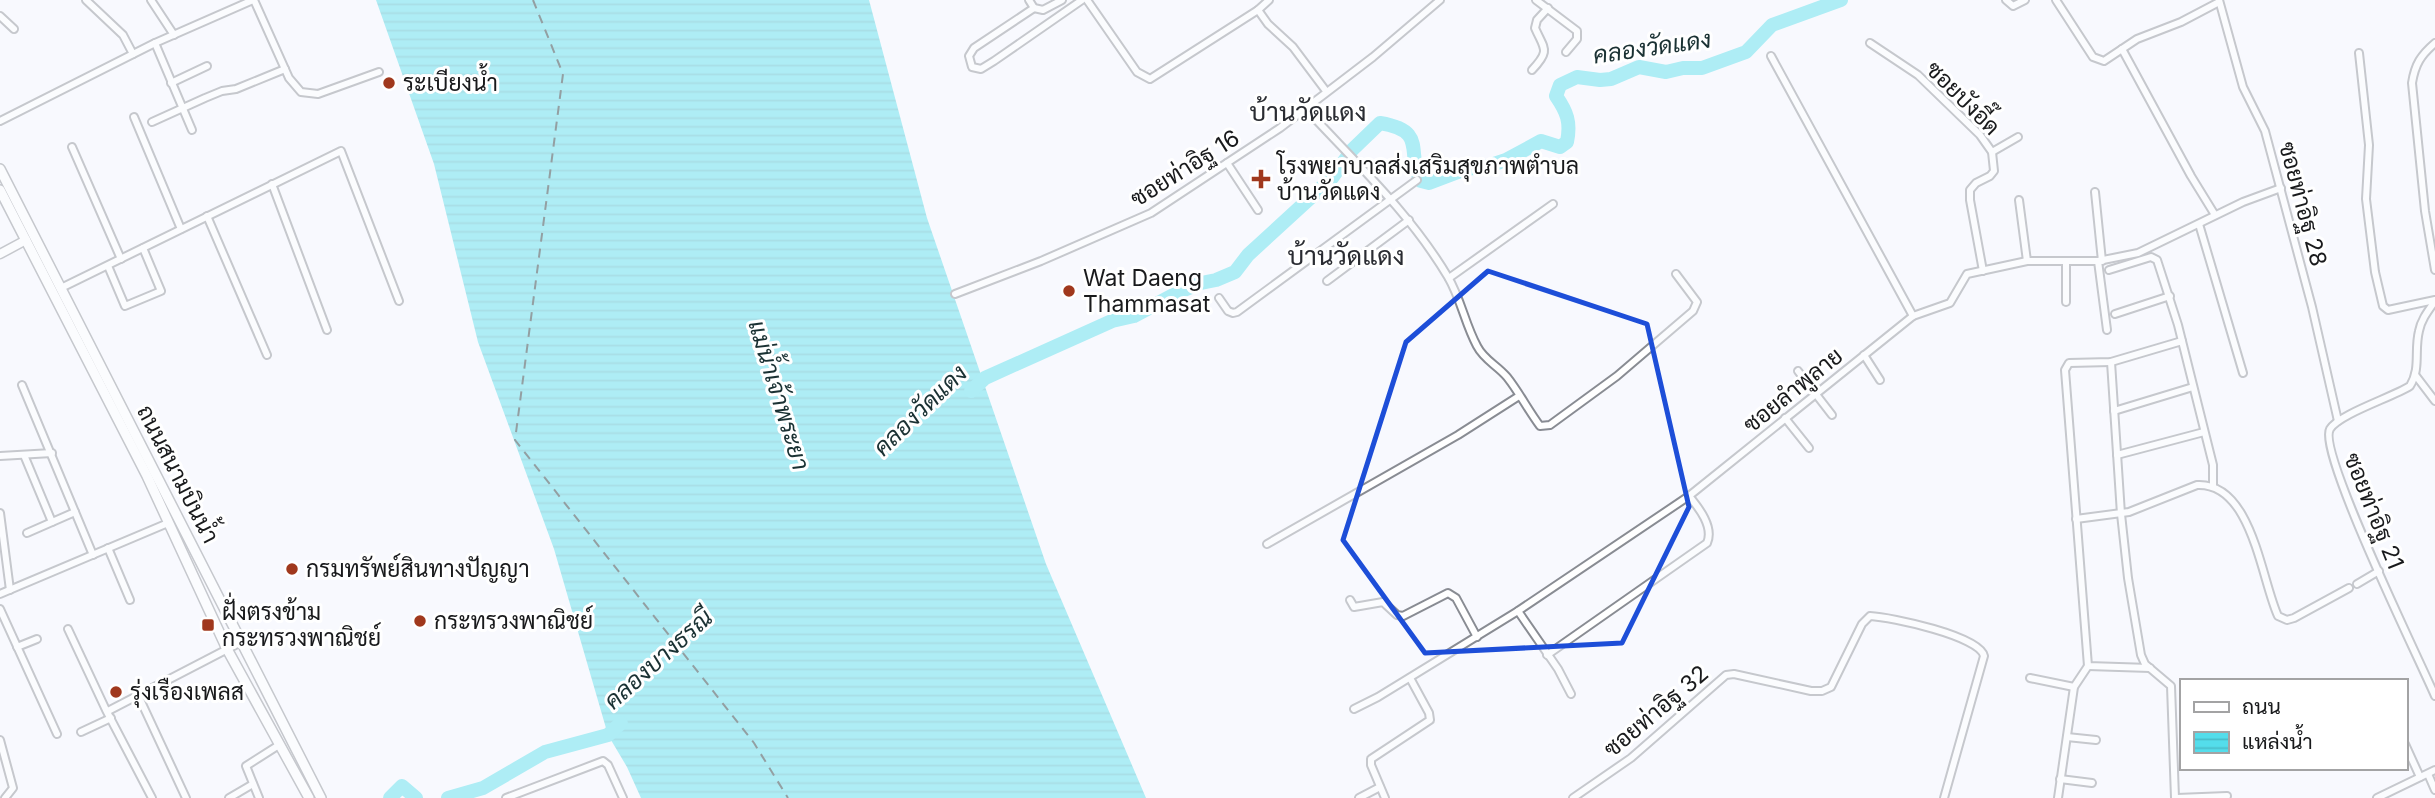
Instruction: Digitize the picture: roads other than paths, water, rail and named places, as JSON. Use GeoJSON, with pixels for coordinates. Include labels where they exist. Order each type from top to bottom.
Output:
{"type":"FeatureCollection","features":[{"type":"Feature","properties":{"kind":"main road","name":"ถนนสนามบินน้ำ"},"geometry":{"type":"LineString","coordinates":[[0,169],[321,798]]}},
{"type":"Feature","properties":{"kind":"main road","name":"ถนนสนามบินน้ำ"},"geometry":{"type":"LineString","coordinates":[[0,190],[147,476],[227,649],[309,798]]}},
{"type":"Feature","properties":{"kind":"street"},"geometry":{"type":"LineString","coordinates":[[86,0],[123,35],[133,54]]}},
{"type":"Feature","properties":{"kind":"street"},"geometry":{"type":"LineString","coordinates":[[150,0],[174,35]]}},
{"type":"Feature","properties":{"kind":"street"},"geometry":{"type":"LineString","coordinates":[[0,121],[155,43],[254,0],[289,78],[302,92],[318,94],[379,72]]}},
{"type":"Feature","properties":{"kind":"street"},"geometry":{"type":"LineString","coordinates":[[1029,0],[1034,8]]}},
{"type":"Feature","properties":{"kind":"street"},"geometry":{"type":"LineString","coordinates":[[1062,0],[1047,10],[1034,8],[974,47],[969,56],[972,67],[977,70],[988,65],[1082,0]]}},
{"type":"Feature","properties":{"kind":"street"},"geometry":{"type":"LineString","coordinates":[[1087,0],[1138,72],[1150,79],[1258,10],[1269,0]]}},
{"type":"Feature","properties":{"kind":"street","name":"ซอยท่าอิฐ 16"},"geometry":{"type":"LineString","coordinates":[[956,294],[1141,218],[1306,109],[1440,0]]}},
{"type":"Feature","properties":{"kind":"street"},"geometry":{"type":"LineString","coordinates":[[1536,0],[1577,31],[1577,39],[1566,52]]}},
{"type":"Feature","properties":{"kind":"street"},"geometry":{"type":"LineString","coordinates":[[2006,0],[2013,6],[2025,0]]}},
{"type":"Feature","properties":{"kind":"street"},"geometry":{"type":"LineString","coordinates":[[2056,0],[2093,57],[2104,61],[2145,35],[2181,22],[2219,1]]}},
{"type":"Feature","properties":{"kind":"street","name":"ซอยท่าอิฐ 28"},"geometry":{"type":"LineString","coordinates":[[2219,1],[2244,87],[2265,131],[2338,421]]}},
{"type":"Feature","properties":{"kind":"street"},"geometry":{"type":"LineString","coordinates":[[1532,70],[1544,56],[1545,51],[1535,28],[1537,20],[1548,8]]}},
{"type":"Feature","properties":{"kind":"street"},"geometry":{"type":"LineString","coordinates":[[1258,10],[1268,24],[1293,47],[1326,91]]}},
{"type":"Feature","properties":{"kind":"street"},"geometry":{"type":"LineString","coordinates":[[0,16],[14,29]]}},
{"type":"Feature","properties":{"kind":"street"},"geometry":{"type":"LineString","coordinates":[[155,43],[192,130]]}},
{"type":"Feature","properties":{"kind":"street","name":"ซอยบังอี๊ด"},"geometry":{"type":"LineString","coordinates":[[1870,43],[1918,75],[1980,135],[1992,152],[1994,171],[1970,190],[1983,271]]}},
{"type":"Feature","properties":{"kind":"street"},"geometry":{"type":"LineString","coordinates":[[2435,43],[2422,54],[2415,67],[2412,83],[2435,270]]}},
{"type":"Feature","properties":{"kind":"street"},"geometry":{"type":"LineString","coordinates":[[2122,49],[2215,215]]}},
{"type":"Feature","properties":{"kind":"street"},"geometry":{"type":"LineString","coordinates":[[2359,53],[2369,145],[2366,199],[2375,272],[2382,301],[2388,310],[2395,310],[2435,301]]}},
{"type":"Feature","properties":{"kind":"street"},"geometry":{"type":"LineString","coordinates":[[1771,56],[1874,240],[1913,316]]}},
{"type":"Feature","properties":{"kind":"street"},"geometry":{"type":"LineString","coordinates":[[172,83],[207,66]]}},
{"type":"Feature","properties":{"kind":"street"},"geometry":{"type":"LineString","coordinates":[[152,122],[285,69]]}},
{"type":"Feature","properties":{"kind":"street"},"geometry":{"type":"LineString","coordinates":[[1306,109],[1391,197],[1409,220],[1449,278],[1464,309],[1476,345],[1488,362],[1505,374],[1540,426],[1547,426],[1617,376],[1696,307],[1695,296],[1676,274]]}},
{"type":"Feature","properties":{"kind":"street"},"geometry":{"type":"LineString","coordinates":[[134,117],[181,229]]}},
{"type":"Feature","properties":{"kind":"street"},"geometry":{"type":"LineString","coordinates":[[1992,152],[2018,137]]}},
{"type":"Feature","properties":{"kind":"street"},"geometry":{"type":"LineString","coordinates":[[72,147],[121,259]]}},
{"type":"Feature","properties":{"kind":"street"},"geometry":{"type":"LineString","coordinates":[[61,288],[341,150],[399,301]]}},
{"type":"Feature","properties":{"kind":"street"},"geometry":{"type":"LineString","coordinates":[[1227,163],[1258,210]]}},
{"type":"Feature","properties":{"kind":"street"},"geometry":{"type":"LineString","coordinates":[[1219,298],[1228,311],[1237,312],[1417,180]]}},
{"type":"Feature","properties":{"kind":"street"},"geometry":{"type":"LineString","coordinates":[[272,184],[327,330]]}},
{"type":"Feature","properties":{"kind":"street","name":"ซอยลำพูลาย"},"geometry":{"type":"LineString","coordinates":[[1354,709],[1410,678],[1518,611],[1689,496],[1913,316],[1950,303],[1962,278],[1967,274],[2027,261],[2100,261],[2138,253],[2243,202],[2281,188]]}},
{"type":"Feature","properties":{"kind":"street"},"geometry":{"type":"LineString","coordinates":[[2095,192],[2107,330]]}},
{"type":"Feature","properties":{"kind":"street"},"geometry":{"type":"LineString","coordinates":[[2019,200],[2027,261]]}},
{"type":"Feature","properties":{"kind":"street"},"geometry":{"type":"LineString","coordinates":[[1449,278],[1553,204]]}},
{"type":"Feature","properties":{"kind":"street"},"geometry":{"type":"LineString","coordinates":[[207,216],[267,355]]}},
{"type":"Feature","properties":{"kind":"street"},"geometry":{"type":"LineString","coordinates":[[1327,281],[1409,220]]}},
{"type":"Feature","properties":{"kind":"street"},"geometry":{"type":"LineString","coordinates":[[2199,224],[2243,373]]}},
{"type":"Feature","properties":{"kind":"street"},"geometry":{"type":"LineString","coordinates":[[0,254],[26,240]]}},
{"type":"Feature","properties":{"kind":"street"},"geometry":{"type":"LineString","coordinates":[[108,266],[125,306],[161,291],[142,248]]}},
{"type":"Feature","properties":{"kind":"street"},"geometry":{"type":"LineString","coordinates":[[2109,270],[2151,257],[2156,258],[2182,341],[2213,465],[2213,486]]}},
{"type":"Feature","properties":{"kind":"street"},"geometry":{"type":"LineString","coordinates":[[2066,261],[2066,302]]}},
{"type":"Feature","properties":{"kind":"street"},"geometry":{"type":"LineString","coordinates":[[2115,314],[2170,296]]}},
{"type":"Feature","properties":{"kind":"street"},"geometry":{"type":"LineString","coordinates":[[2338,421],[2410,386],[2416,376],[2418,332],[2435,301]]}},
{"type":"Feature","properties":{"kind":"street"},"geometry":{"type":"LineString","coordinates":[[2058,798],[2074,687],[2088,666],[2065,370],[2070,363],[2111,362],[2182,341]]}},
{"type":"Feature","properties":{"kind":"street"},"geometry":{"type":"LineString","coordinates":[[1864,355],[1880,380]]}},
{"type":"Feature","properties":{"kind":"street"},"geometry":{"type":"LineString","coordinates":[[2111,362],[2128,579],[2141,655],[2150,668],[2171,686],[2177,750],[2176,798],[2227,796]]}},
{"type":"Feature","properties":{"kind":"street"},"geometry":{"type":"LineString","coordinates":[[1798,371],[1832,415]]}},
{"type":"Feature","properties":{"kind":"street"},"geometry":{"type":"LineString","coordinates":[[2416,376],[2435,401]]}},
{"type":"Feature","properties":{"kind":"street"},"geometry":{"type":"LineString","coordinates":[[22,385],[93,555]]}},
{"type":"Feature","properties":{"kind":"street"},"geometry":{"type":"LineString","coordinates":[[2114,411],[2193,387]]}},
{"type":"Feature","properties":{"kind":"street"},"geometry":{"type":"LineString","coordinates":[[1267,544],[1458,435],[1519,396]]}},
{"type":"Feature","properties":{"kind":"street"},"geometry":{"type":"LineString","coordinates":[[1785,418],[1809,448]]}},
{"type":"Feature","properties":{"kind":"street","name":"ซอยท่าอิฐ 21"},"geometry":{"type":"LineString","coordinates":[[2338,421],[2328,432],[2329,445],[2359,528],[2435,696]]}},
{"type":"Feature","properties":{"kind":"street"},"geometry":{"type":"LineString","coordinates":[[2117,455],[2204,432]]}},
{"type":"Feature","properties":{"kind":"street"},"geometry":{"type":"LineString","coordinates":[[0,445],[2,456],[52,453]]}},
{"type":"Feature","properties":{"kind":"street"},"geometry":{"type":"LineString","coordinates":[[24,455],[52,522]]}},
{"type":"Feature","properties":{"kind":"street"},"geometry":{"type":"LineString","coordinates":[[2076,519],[2121,514],[2197,485],[2213,486],[2228,498],[2247,521],[2278,616],[2287,620],[2294,618],[2349,588]]}},
{"type":"Feature","properties":{"kind":"street"},"geometry":{"type":"LineString","coordinates":[[1547,654],[1707,543],[1710,534],[1708,527],[1689,496]]}},
{"type":"Feature","properties":{"kind":"street"},"geometry":{"type":"LineString","coordinates":[[27,533],[75,512]]}},
{"type":"Feature","properties":{"kind":"street"},"geometry":{"type":"LineString","coordinates":[[0,513],[10,590]]}},
{"type":"Feature","properties":{"kind":"street"},"geometry":{"type":"LineString","coordinates":[[0,594],[168,523]]}},
{"type":"Feature","properties":{"kind":"street"},"geometry":{"type":"LineString","coordinates":[[108,548],[130,600]]}},
{"type":"Feature","properties":{"kind":"street"},"geometry":{"type":"LineString","coordinates":[[2357,583],[2379,571]]}},
{"type":"Feature","properties":{"kind":"street"},"geometry":{"type":"LineString","coordinates":[[1350,600],[1354,607],[1383,602],[1397,615],[1403,616],[1448,593],[1456,598],[1477,637]]}},
{"type":"Feature","properties":{"kind":"street"},"geometry":{"type":"LineString","coordinates":[[0,609],[57,734]]}},
{"type":"Feature","properties":{"kind":"street"},"geometry":{"type":"LineString","coordinates":[[1518,611],[1571,694]]}},
{"type":"Feature","properties":{"kind":"street","name":"ซอยท่าอิฐ 32"},"geometry":{"type":"LineString","coordinates":[[1573,798],[1631,758],[1726,676],[1734,674],[1811,691],[1822,691],[1831,687],[1862,624],[1870,616],[1897,619],[1955,636],[1976,644],[1983,650],[1984,656],[1944,798]]}},
{"type":"Feature","properties":{"kind":"street"},"geometry":{"type":"LineString","coordinates":[[68,629],[152,798]]}},
{"type":"Feature","properties":{"kind":"street"},"geometry":{"type":"LineString","coordinates":[[17,647],[37,639]]}},
{"type":"Feature","properties":{"kind":"street"},"geometry":{"type":"LineString","coordinates":[[81,732],[138,695],[240,642]]}},
{"type":"Feature","properties":{"kind":"street"},"geometry":{"type":"LineString","coordinates":[[2088,666],[2150,668]]}},
{"type":"Feature","properties":{"kind":"street"},"geometry":{"type":"LineString","coordinates":[[1385,798],[1371,765],[1373,757],[1430,720],[1429,713],[1410,678]]}},
{"type":"Feature","properties":{"kind":"street"},"geometry":{"type":"LineString","coordinates":[[2030,678],[2074,687]]}},
{"type":"Feature","properties":{"kind":"street"},"geometry":{"type":"LineString","coordinates":[[138,695],[186,798]]}},
{"type":"Feature","properties":{"kind":"street"},"geometry":{"type":"LineString","coordinates":[[2172,709],[2180,708]]}},
{"type":"Feature","properties":{"kind":"street"},"geometry":{"type":"LineString","coordinates":[[2067,737],[2096,740]]}},
{"type":"Feature","properties":{"kind":"street"},"geometry":{"type":"LineString","coordinates":[[0,740],[13,788],[5,798]]}},
{"type":"Feature","properties":{"kind":"street"},"geometry":{"type":"LineString","coordinates":[[259,798],[247,769],[248,763],[279,745]]}},
{"type":"Feature","properties":{"kind":"street"},"geometry":{"type":"LineString","coordinates":[[2407,748],[2420,777]]}},
{"type":"Feature","properties":{"kind":"street"},"geometry":{"type":"LineString","coordinates":[[506,798],[603,761],[608,765],[623,798]]}},
{"type":"Feature","properties":{"kind":"street"},"geometry":{"type":"LineString","coordinates":[[2377,798],[2431,772],[2435,790]]}},
{"type":"Feature","properties":{"kind":"street"},"geometry":{"type":"LineString","coordinates":[[2060,779],[2092,783]]}},
{"type":"Feature","properties":{"kind":"street"},"geometry":{"type":"LineString","coordinates":[[229,798],[253,784]]}},
{"type":"Feature","properties":{"kind":"street"},"geometry":{"type":"LineString","coordinates":[[1359,798],[1380,787]]}},
{"type":"Feature","properties":{"kind":"water","name":"แม่น้ำเจ้าพระยา"},"geometry":{"type":"Polygon","coordinates":[[[376,0],[869,0],[927,218],[1046,564],[1146,798],[641,798],[608,735],[554,549],[478,342],[434,164],[376,0]]]}},
{"type":"Feature","properties":{"kind":"waterway","name":"คลองวัดแดง"},"geometry":{"type":"LineString","coordinates":[[971,391],[985,378],[1112,321],[1134,316],[1179,292],[1235,272],[1248,255],[1332,178],[1352,150],[1380,123],[1395,127],[1410,137],[1421,181],[1429,183],[1466,169],[1506,160],[1541,141],[1560,147],[1567,142],[1567,118],[1556,96],[1560,85],[1577,77],[1611,79],[1639,67],[1666,72],[1702,68],[1746,52],[1772,25],[1841,0]]}},
{"type":"Feature","properties":{"kind":"waterway","name":"คลองบางธรณี"},"geometry":{"type":"LineString","coordinates":[[448,798],[483,788],[545,752],[608,735],[621,723]]}},
{"type":"Feature","properties":{"kind":"waterway","name":"คลองบางธรณี"},"geometry":{"type":"LineString","coordinates":[[390,798],[402,786],[416,798]]}},
{"type":"Feature","properties":{"kind":"place","name":"ระเบียงน้ำ"},"geometry":{"type":"Point","coordinates":[389,83]}},
{"type":"Feature","properties":{"kind":"place","name":"โรงพยาบาลส่งเสริมสุขภาพตำบล บ้านวัดแดง"},"geometry":{"type":"Point","coordinates":[1261,179]}},
{"type":"Feature","properties":{"kind":"place","name":"Wat Daeng Thammasat"},"geometry":{"type":"Point","coordinates":[1069,291]}},
{"type":"Feature","properties":{"kind":"place","name":"กรมทรัพย์สินทางปัญญา"},"geometry":{"type":"Point","coordinates":[292,569]}},
{"type":"Feature","properties":{"kind":"place","name":"กระทรวงพาณิชย์"},"geometry":{"type":"Point","coordinates":[420,621]}},
{"type":"Feature","properties":{"kind":"place","name":"ฝั่งตรงข้าม กระทรวงพาณิชย์"},"geometry":{"type":"Point","coordinates":[208,625]}},
{"type":"Feature","properties":{"kind":"place","name":"รุ่งเรืองเพลส"},"geometry":{"type":"Point","coordinates":[116,692]}},
{"type":"Feature","properties":{"kind":"district","name":"บ้านวัดแดง"},"geometry":{"type":"Point","coordinates":[1308,111]}},
{"type":"Feature","properties":{"kind":"district","name":"บ้านวัดแดง"},"geometry":{"type":"Point","coordinates":[1346,255]}}]}
